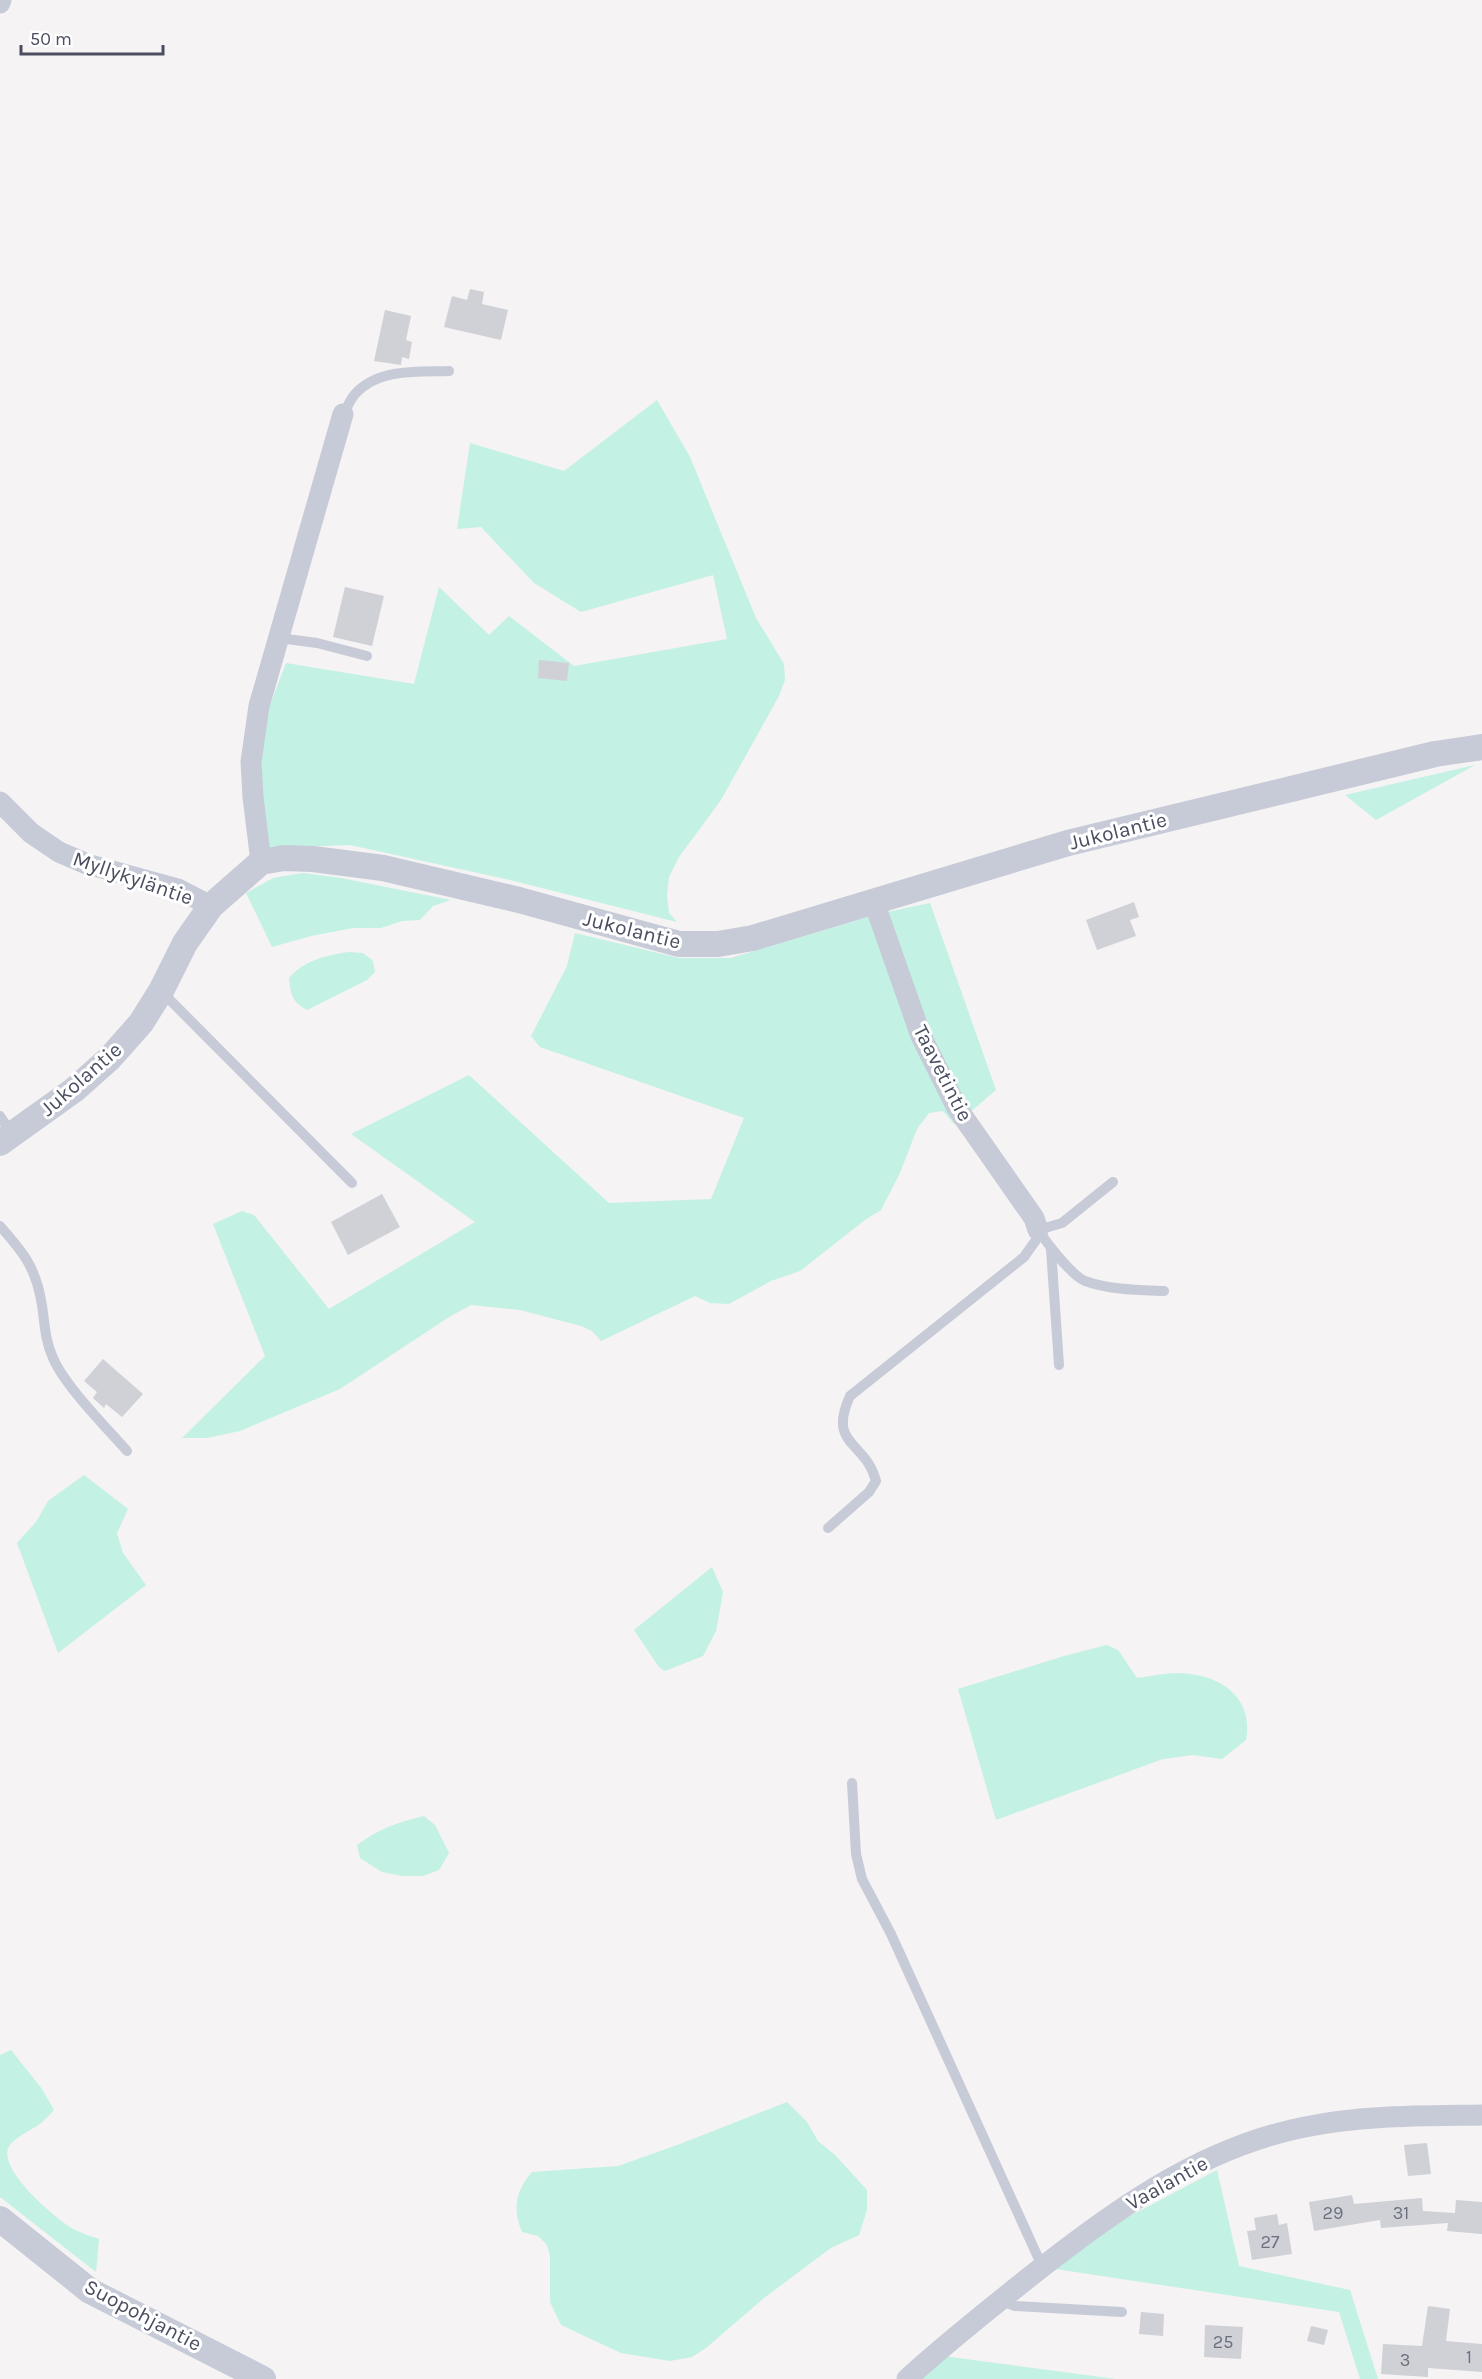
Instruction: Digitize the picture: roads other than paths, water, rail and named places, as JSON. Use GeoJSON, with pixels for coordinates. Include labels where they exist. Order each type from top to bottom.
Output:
{"type":"FeatureCollection","features":[{"type":"Feature","properties":{"kind":"street"},"geometry":{"type":"LineString","coordinates":[[261,862],[251,762],[259,706],[343,414]]}},
{"type":"Feature","properties":{"kind":"street","name":"Jukolantie"},"geometry":{"type":"LineString","coordinates":[[4,1131],[74,1090],[110,1058],[141,1023],[161,992],[185,943],[211,906],[261,862],[284,858],[313,859],[383,868],[519,900],[679,945],[718,944],[753,938],[1068,843],[1435,754],[1482,747]]}},
{"type":"Feature","properties":{"kind":"street","name":"Myllykyläntie"},"geometry":{"type":"LineString","coordinates":[[0,802],[31,833],[59,852],[87,864],[178,889],[211,906]]}},
{"type":"Feature","properties":{"kind":"street","name":"Taavetintie"},"geometry":{"type":"LineString","coordinates":[[874,902],[921,1036],[957,1108],[1034,1218],[1038,1230]]}},
{"type":"Feature","properties":{"kind":"street","name":"Vaalantie"},"geometry":{"type":"LineString","coordinates":[[907,2379],[935,2353],[1042,2266],[1132,2201],[1200,2162],[1304,2127],[1344,2121],[1482,2115]]}},
{"type":"Feature","properties":{"kind":"street","name":"Suopohjantie"},"geometry":{"type":"LineString","coordinates":[[0,2219],[90,2291],[263,2379]]}},
{"type":"Feature","properties":{"kind":"lane"},"geometry":{"type":"LineString","coordinates":[[343,414],[356,394],[378,378],[405,373],[449,371]]}},
{"type":"Feature","properties":{"kind":"lane"},"geometry":{"type":"LineString","coordinates":[[279,638],[316,643],[367,656]]}},
{"type":"Feature","properties":{"kind":"lane"},"geometry":{"type":"LineString","coordinates":[[161,992],[352,1183]]}},
{"type":"Feature","properties":{"kind":"lane"},"geometry":{"type":"LineString","coordinates":[[1038,1230],[1062,1223],[1113,1182]]}},
{"type":"Feature","properties":{"kind":"lane"},"geometry":{"type":"LineString","coordinates":[[0,1226],[24,1252],[36,1280],[47,1344],[54,1362],[127,1451]]}},
{"type":"Feature","properties":{"kind":"lane"},"geometry":{"type":"LineString","coordinates":[[1038,1230],[1051,1249],[1083,1280],[1121,1289],[1164,1291]]}},
{"type":"Feature","properties":{"kind":"lane"},"geometry":{"type":"LineString","coordinates":[[828,1528],[869,1492],[876,1481],[873,1469],[848,1439],[841,1425],[842,1413],[850,1396],[1024,1257],[1031,1250],[1038,1230]]}},
{"type":"Feature","properties":{"kind":"lane"},"geometry":{"type":"LineString","coordinates":[[1051,1249],[1059,1365]]}},
{"type":"Feature","properties":{"kind":"lane"},"geometry":{"type":"LineString","coordinates":[[852,1783],[856,1854],[862,1879],[891,1934],[1042,2266]]}},
{"type":"Feature","properties":{"kind":"lane"},"geometry":{"type":"LineString","coordinates":[[1000,2300],[1015,2306],[1122,2312]]}}]}
